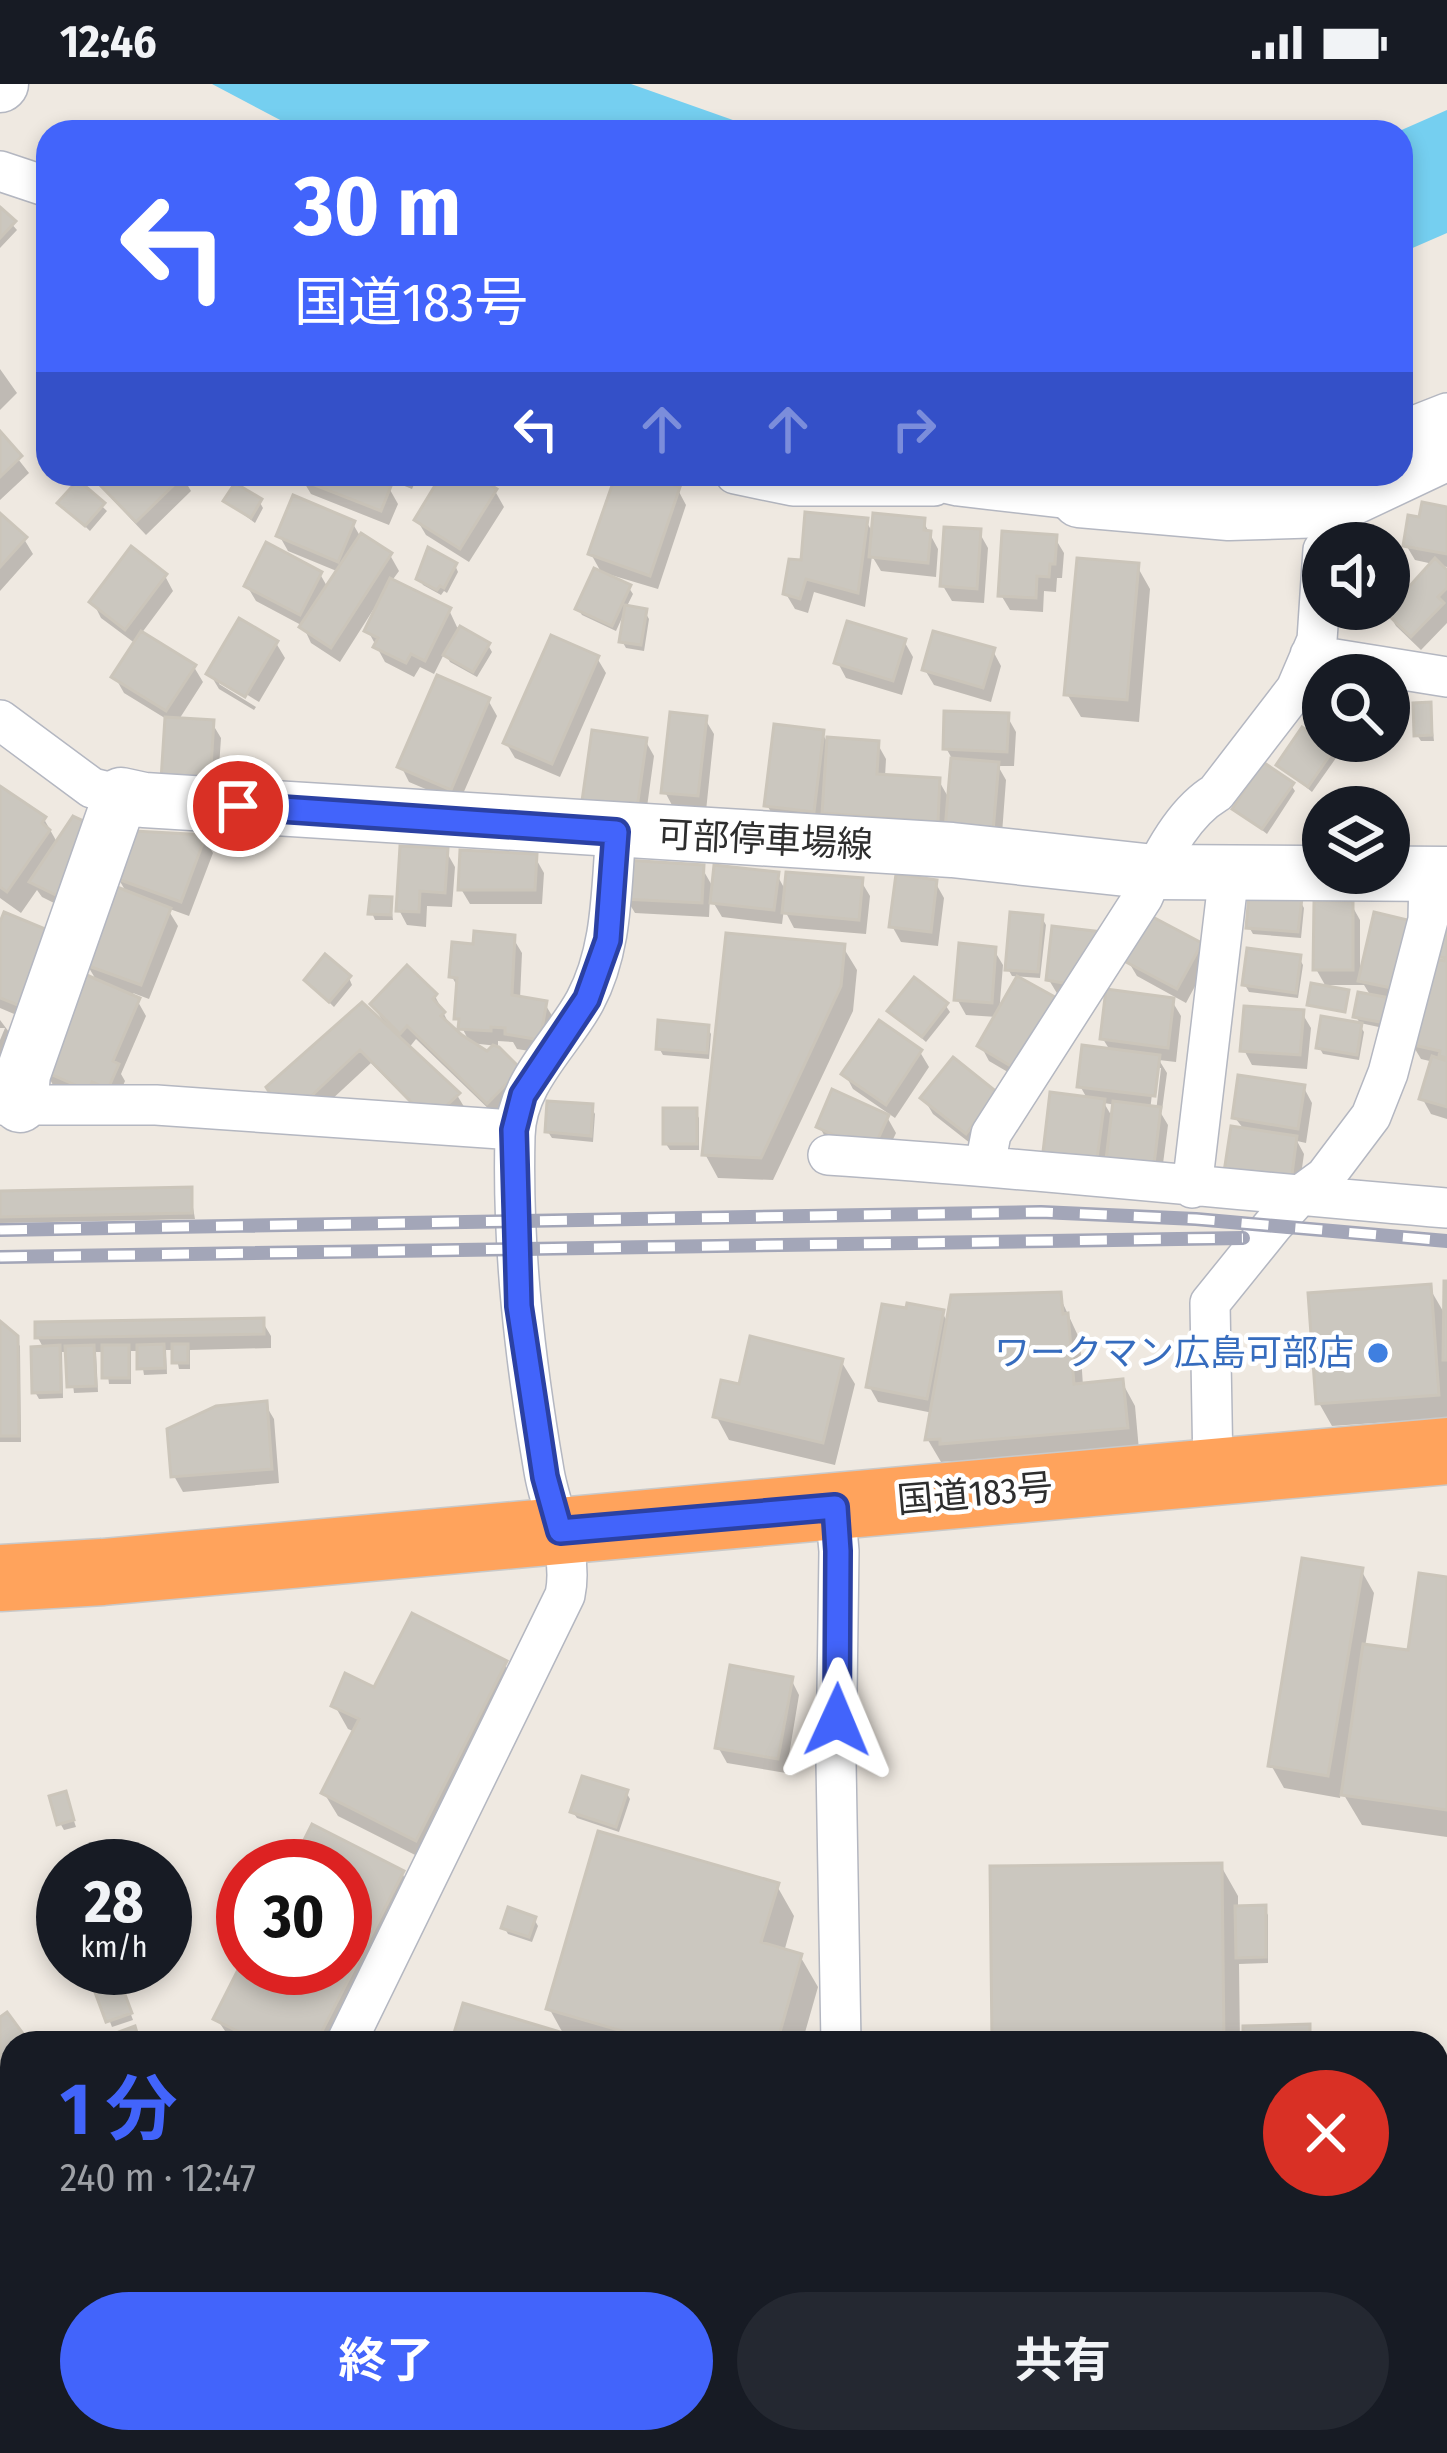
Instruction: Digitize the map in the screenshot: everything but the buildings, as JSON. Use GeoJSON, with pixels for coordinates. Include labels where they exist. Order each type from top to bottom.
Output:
{"type":"FeatureCollection","features":[{"type":"Feature","properties":{"kind":"highway","name":"国道183号"},"geometry":{"type":"LineString","coordinates":[[0,1578],[1447,1451]]}},
{"type":"Feature","properties":{"kind":"main road"},"geometry":{"type":"LineString","coordinates":[[1413,475],[1447,453]]}},
{"type":"Feature","properties":{"kind":"main road"},"geometry":{"type":"LineString","coordinates":[[1342,522],[1397,486]]}},
{"type":"Feature","properties":{"kind":"main road"},"geometry":{"type":"LineString","coordinates":[[1079,500],[1229,513],[1302,529]]}},
{"type":"Feature","properties":{"kind":"main road"},"geometry":{"type":"LineString","coordinates":[[10,1105],[121,795]]}},
{"type":"Feature","properties":{"kind":"main road","name":"可部停車場線"},"geometry":{"type":"LineString","coordinates":[[121,795],[616,832],[952,850],[1196,873],[1438,875]]}},
{"type":"Feature","properties":{"kind":"street"},"geometry":{"type":"LineString","coordinates":[[0,171],[36,183]]}},
{"type":"Feature","properties":{"kind":"street"},"geometry":{"type":"LineString","coordinates":[[1413,426],[1447,413]]}},
{"type":"Feature","properties":{"kind":"street"},"geometry":{"type":"LineString","coordinates":[[793,486],[958,486],[1079,500],[1177,486]]}},
{"type":"Feature","properties":{"kind":"street"},"geometry":{"type":"LineString","coordinates":[[1410,671],[1447,677]]}},
{"type":"Feature","properties":{"kind":"street"},"geometry":{"type":"LineString","coordinates":[[1192,1188],[1196,873],[1216,793],[1302,675]]}},
{"type":"Feature","properties":{"kind":"street"},"geometry":{"type":"LineString","coordinates":[[0,719],[92,788],[121,795]]}},
{"type":"Feature","properties":{"kind":"street"},"geometry":{"type":"LineString","coordinates":[[352,2031],[565,1595],[569,1575],[545,1477],[519,1306],[514,1130],[523,1095],[587,999],[608,940],[616,832]]}},
{"type":"Feature","properties":{"kind":"street"},"geometry":{"type":"LineString","coordinates":[[985,1165],[992,1134],[1144,897],[1196,873]]}},
{"type":"Feature","properties":{"kind":"street"},"geometry":{"type":"LineString","coordinates":[[1213,1471],[1210,1303],[1299,1196],[1325,1177],[1371,1116],[1388,1073],[1438,875]]}},
{"type":"Feature","properties":{"kind":"street"},"geometry":{"type":"LineString","coordinates":[[10,1105],[156,1105],[514,1130]]}},
{"type":"Feature","properties":{"kind":"street"},"geometry":{"type":"LineString","coordinates":[[828,1155],[1447,1208]]}},
{"type":"Feature","properties":{"kind":"street"},"geometry":{"type":"LineString","coordinates":[[835,1507],[841,2031]]}},
{"type":"Feature","properties":{"kind":"water"},"geometry":{"type":"Polygon","coordinates":[[[212,84],[631,84],[733,120],[280,120],[212,84]]]}},
{"type":"Feature","properties":{"kind":"water"},"geometry":{"type":"Polygon","coordinates":[[[1447,110],[1447,233],[1413,248],[1413,125],[1447,110]]]}},
{"type":"Feature","properties":{"kind":"railway"},"geometry":{"type":"LineString","coordinates":[[0,1230],[1041,1212],[1196,1219],[1447,1241]]}},
{"type":"Feature","properties":{"kind":"railway"},"geometry":{"type":"LineString","coordinates":[[0,1257],[1243,1238]]}},
{"type":"Feature","properties":{"kind":"place","name":"ワークマン広島可部店"},"geometry":{"type":"Point","coordinates":[1378,1353]}},
{"type":"Feature","properties":{"kind":"route"},"geometry":{"type":"LineString","coordinates":[[238,806],[616,832],[608,940],[587,999],[523,1095],[514,1130],[519,1306],[545,1477],[560,1531],[835,1507],[837,1720]]}}]}
